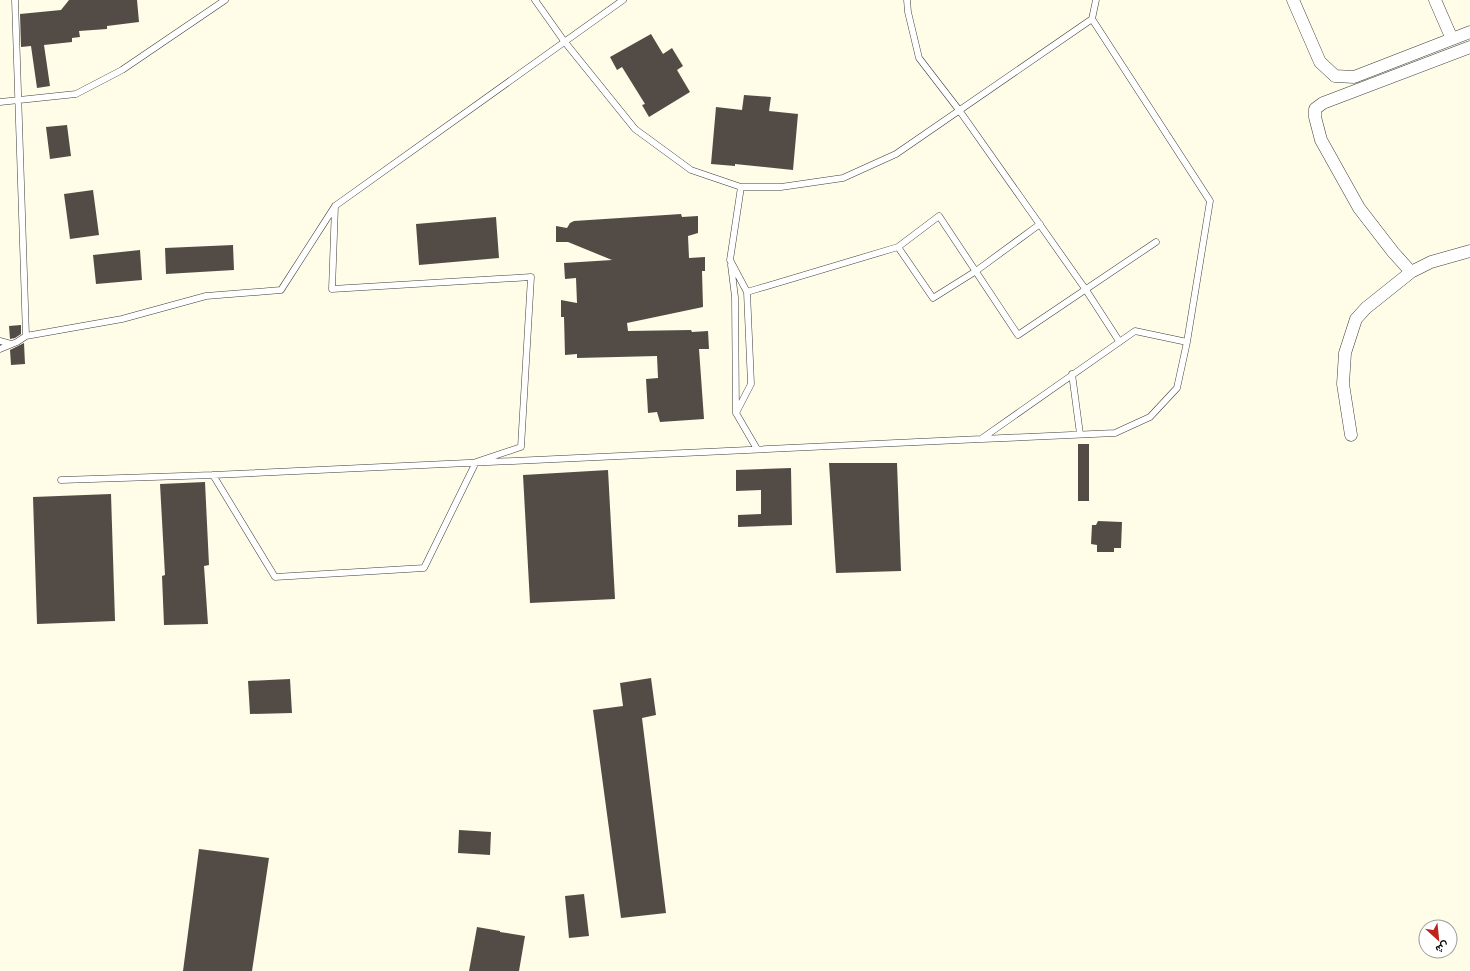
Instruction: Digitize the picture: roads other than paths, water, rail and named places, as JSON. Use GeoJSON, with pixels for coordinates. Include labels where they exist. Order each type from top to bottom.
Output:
{"type":"FeatureCollection","features":[{"type":"Feature","properties":{"kind":"street"},"geometry":{"type":"LineString","coordinates":[[1293,0],[1320,62],[1335,76],[1354,77],[1470,32]]}},
{"type":"Feature","properties":{"kind":"street"},"geometry":{"type":"LineString","coordinates":[[1435,0],[1452,39]]}},
{"type":"Feature","properties":{"kind":"street"},"geometry":{"type":"LineString","coordinates":[[1411,272],[1393,252],[1359,208],[1321,140],[1315,117],[1315,109],[1330,100],[1470,47]]}},
{"type":"Feature","properties":{"kind":"street"},"geometry":{"type":"LineString","coordinates":[[1351,435],[1343,384],[1345,353],[1356,319],[1366,308],[1411,272],[1431,262],[1470,251]]}},
{"type":"Feature","properties":{"kind":"lane"},"geometry":{"type":"LineString","coordinates":[[15,0],[26,336]]}},
{"type":"Feature","properties":{"kind":"lane"},"geometry":{"type":"LineString","coordinates":[[0,102],[76,94],[122,70],[225,0]]}},
{"type":"Feature","properties":{"kind":"lane"},"geometry":{"type":"LineString","coordinates":[[535,0],[564,41],[635,128],[691,170],[741,186],[780,187],[843,178],[896,154],[1092,19],[1096,0]]}},
{"type":"Feature","properties":{"kind":"lane"},"geometry":{"type":"LineString","coordinates":[[0,349],[18,342],[26,336],[122,319],[206,296],[281,290],[336,206],[623,0]]}},
{"type":"Feature","properties":{"kind":"lane"},"geometry":{"type":"LineString","coordinates":[[907,0],[908,12],[919,58],[959,110],[1040,224],[1086,290],[1119,342]]}},
{"type":"Feature","properties":{"kind":"lane"},"geometry":{"type":"LineString","coordinates":[[61,480],[213,475],[1115,433],[1150,417],[1177,388],[1187,342],[1210,201],[1092,19]]}},
{"type":"Feature","properties":{"kind":"lane"},"geometry":{"type":"LineString","coordinates":[[741,186],[730,260],[735,297],[736,413],[757,450]]}},
{"type":"Feature","properties":{"kind":"lane"},"geometry":{"type":"LineString","coordinates":[[213,475],[275,577],[424,568],[476,462],[521,447],[531,277],[332,289],[336,206]]}},
{"type":"Feature","properties":{"kind":"lane"},"geometry":{"type":"LineString","coordinates":[[747,292],[898,247],[940,216],[1018,335],[1156,242]]}},
{"type":"Feature","properties":{"kind":"lane"},"geometry":{"type":"LineString","coordinates":[[898,247],[932,298],[976,271],[1040,224]]}},
{"type":"Feature","properties":{"kind":"lane"},"geometry":{"type":"LineString","coordinates":[[730,260],[747,292],[750,384],[736,413]]}},
{"type":"Feature","properties":{"kind":"lane"},"geometry":{"type":"LineString","coordinates":[[981,439],[1135,331],[1187,342]]}},
{"type":"Feature","properties":{"kind":"lane"},"geometry":{"type":"LineString","coordinates":[[0,341],[11,344]]}},
{"type":"Feature","properties":{"kind":"lane"},"geometry":{"type":"LineString","coordinates":[[1072,374],[1080,434]]}}]}
